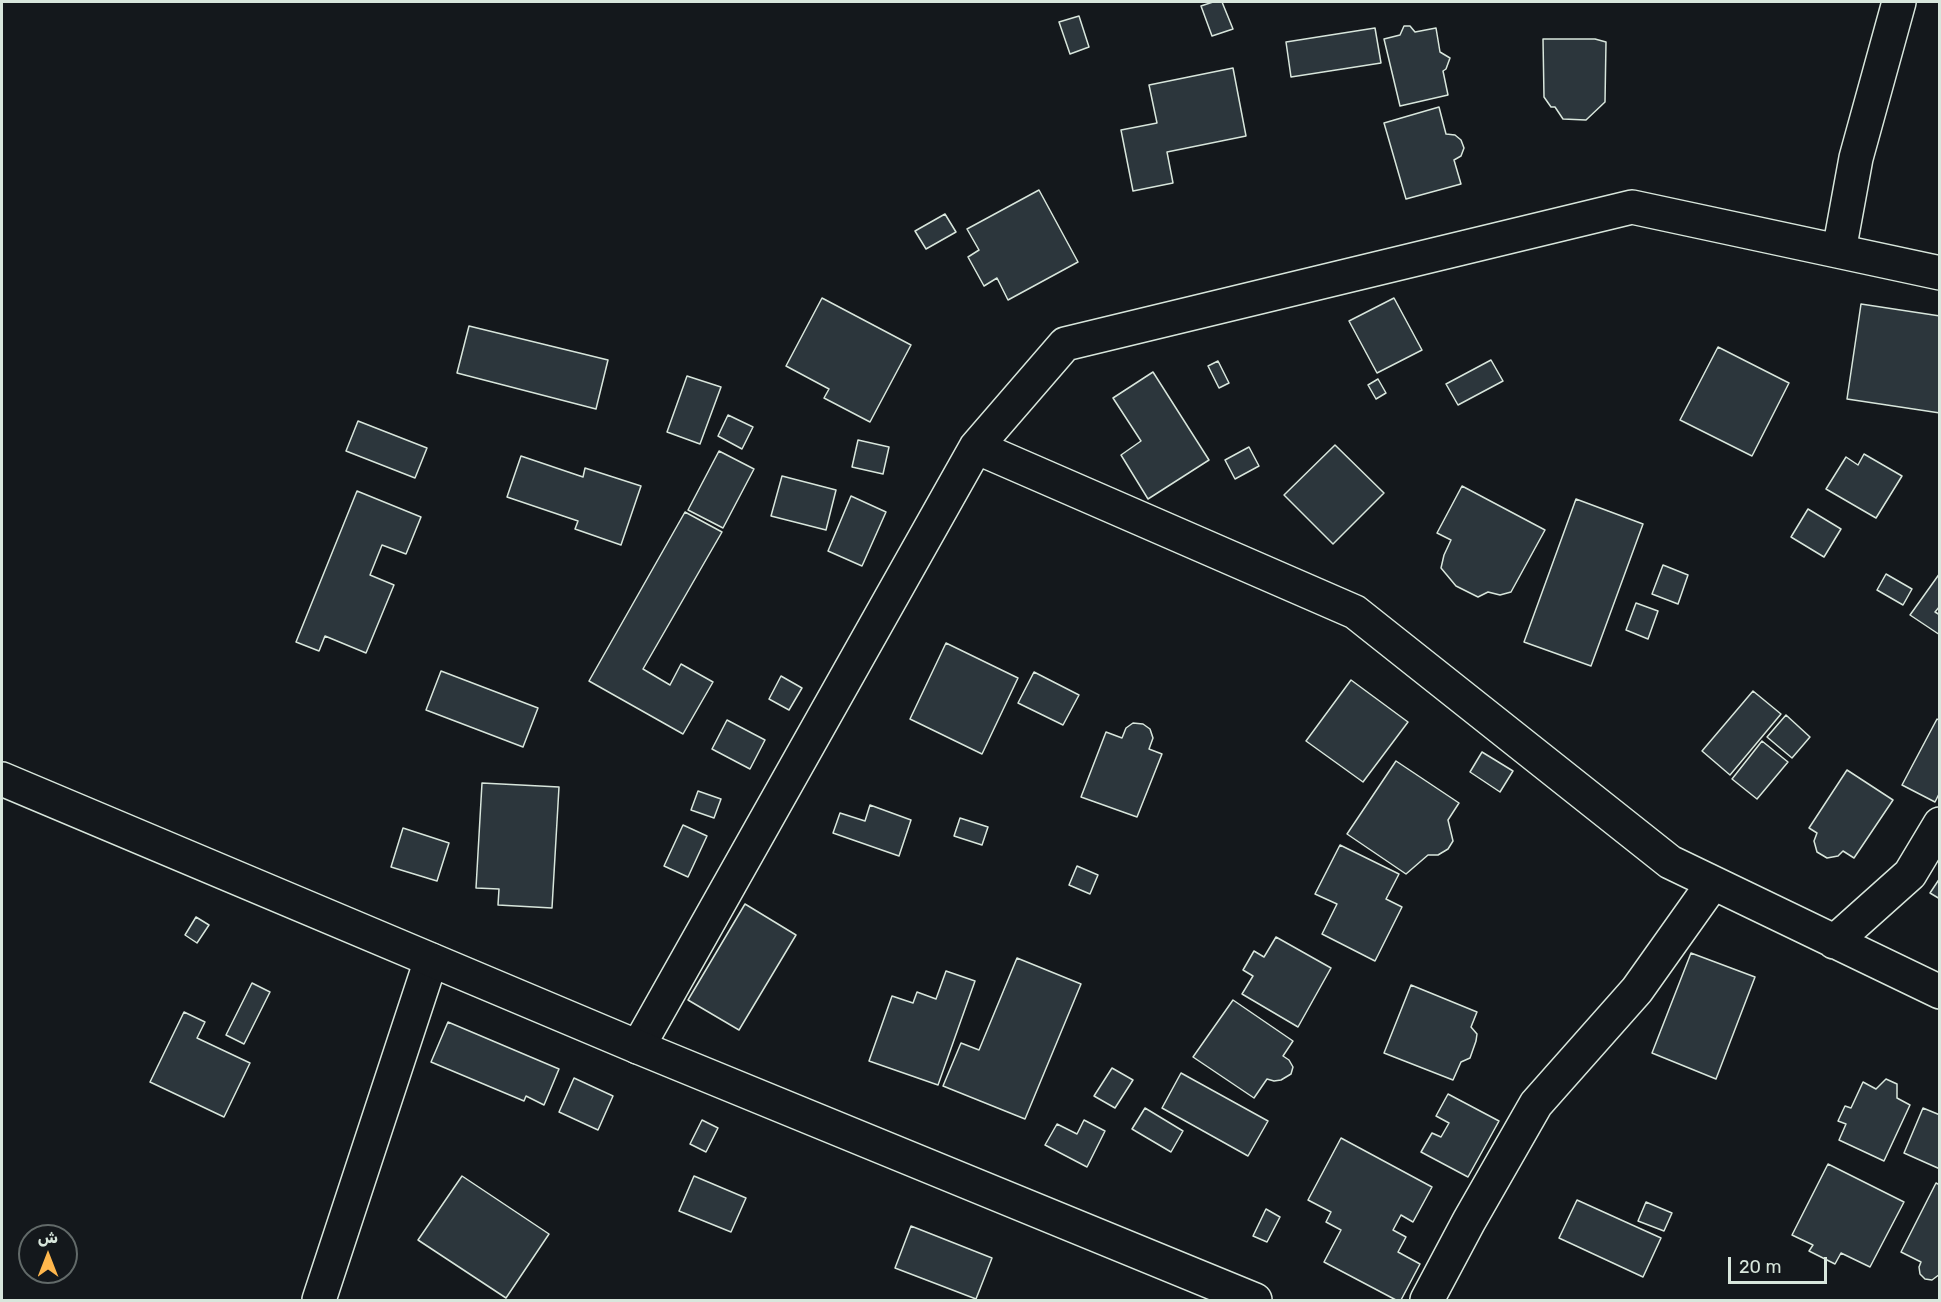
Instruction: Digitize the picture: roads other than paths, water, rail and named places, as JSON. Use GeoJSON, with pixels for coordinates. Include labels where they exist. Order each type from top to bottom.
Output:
{"type":"FeatureCollection","features":[{"type":"Feature","properties":{"kind":"main road"},"geometry":{"type":"LineString","coordinates":[[1839,251],[1856,158],[1899,2]]}},
{"type":"Feature","properties":{"kind":"main road"},"geometry":{"type":"LineString","coordinates":[[638,1047],[976,447],[1065,344],[1632,207],[1940,273]]}},
{"type":"Feature","properties":{"kind":"main road"},"geometry":{"type":"LineString","coordinates":[[976,447],[1354,612],[1670,862],[1940,992]]}},
{"type":"Feature","properties":{"kind":"main road"},"geometry":{"type":"LineString","coordinates":[[2,779],[638,1047],[1255,1300]]}},
{"type":"Feature","properties":{"kind":"main road"},"geometry":{"type":"LineString","coordinates":[[1834,942],[1910,874],[1940,824]]}},
{"type":"Feature","properties":{"kind":"main road"},"geometry":{"type":"LineString","coordinates":[[1427,1300],[1536,1104],[1636,990],[1713,883]]}},
{"type":"Feature","properties":{"kind":"main road"},"geometry":{"type":"LineString","coordinates":[[319,1300],[431,960]]}}]}
